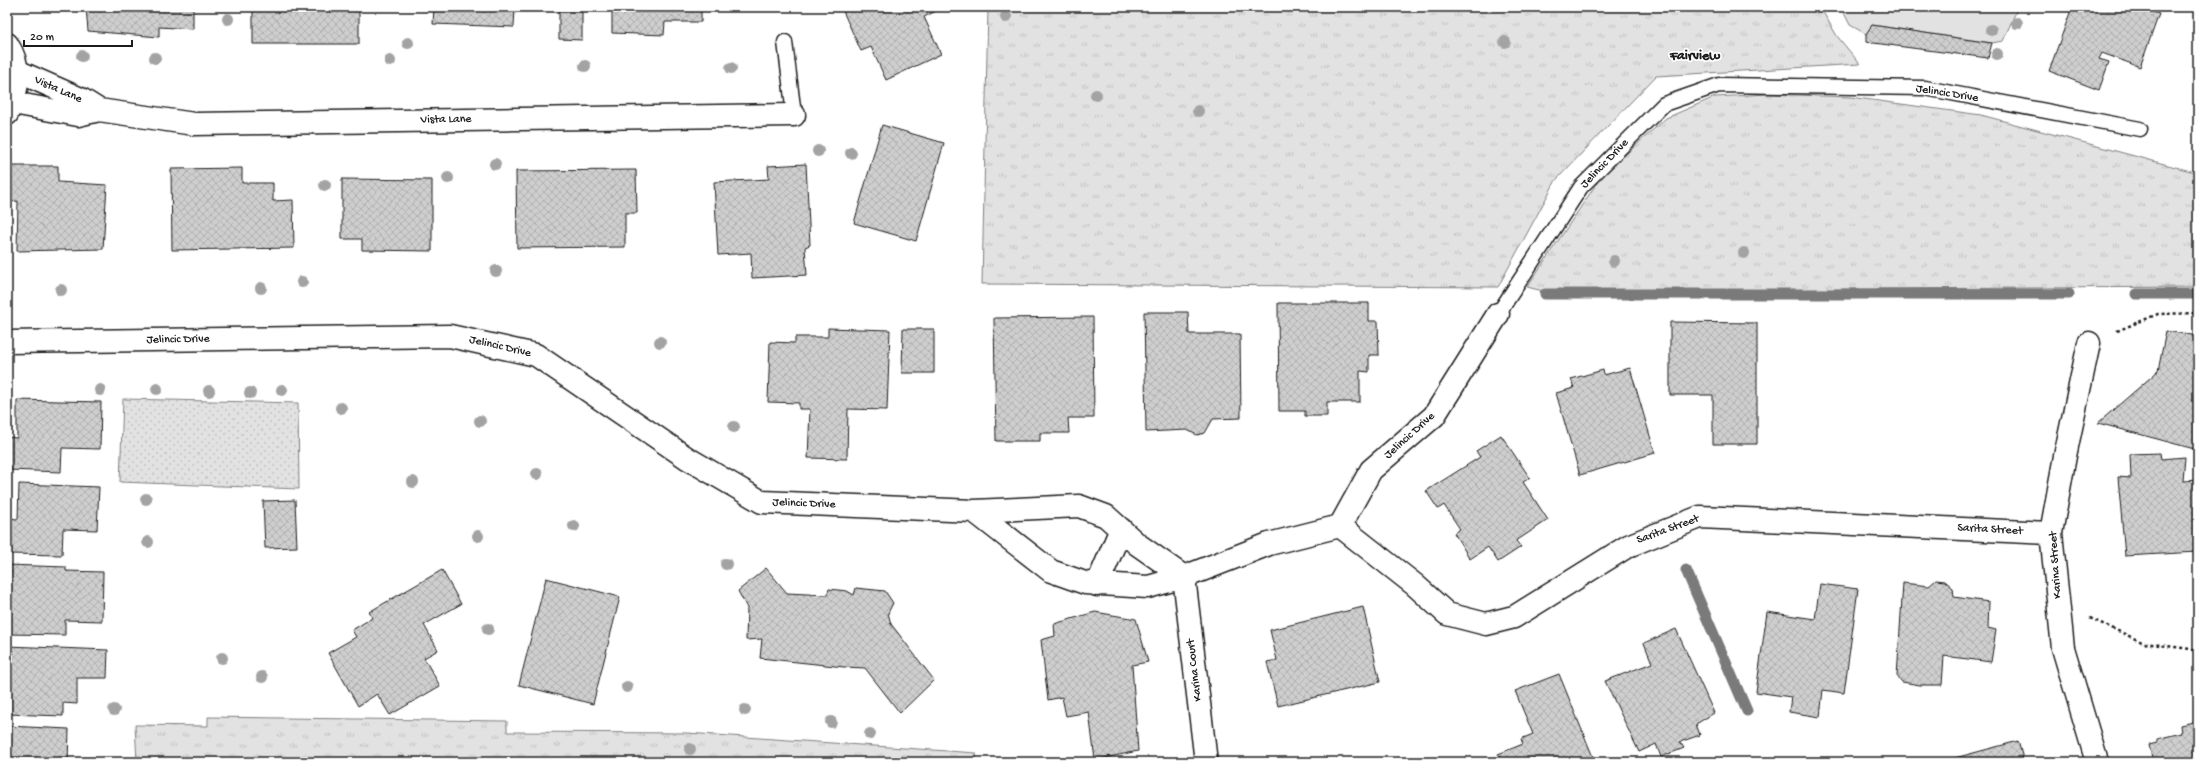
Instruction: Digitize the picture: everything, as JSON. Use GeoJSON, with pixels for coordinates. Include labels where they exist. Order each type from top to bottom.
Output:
{"type":"FeatureCollection","features":[{"type":"Feature","properties":{"kind":"street"},"geometry":{"type":"LineString","coordinates":[[7,44],[17,71],[17,88],[10,109]]}},
{"type":"Feature","properties":{"kind":"street","name":"Vista Lane"},"geometry":{"type":"LineString","coordinates":[[17,71],[83,100],[98,110]]}},
{"type":"Feature","properties":{"kind":"street","name":"Vista Lane"},"geometry":{"type":"LineString","coordinates":[[10,109],[78,115],[98,110],[194,124],[794,115]]}},
{"type":"Feature","properties":{"kind":"street","name":"Jelincic Drive"},"geometry":{"type":"LineString","coordinates":[[1340,526],[1371,470],[1434,416],[1498,314]]}},
{"type":"Feature","properties":{"kind":"street","name":"Jelincic Drive"},"geometry":{"type":"LineString","coordinates":[[7,342],[450,336],[536,355],[687,458],[762,502],[974,511],[1079,506],[1106,516],[1137,544],[1184,577]]}},
{"type":"Feature","properties":{"kind":"street","name":"Karina Street"},"geometry":{"type":"LineString","coordinates":[[2089,343],[2065,456],[2052,533],[2063,648],[2097,762]]}},
{"type":"Feature","properties":{"kind":"street"},"geometry":{"type":"LineString","coordinates":[[974,511],[1051,571],[1085,583],[1097,585],[1148,587],[1184,577],[1269,544],[1340,526]]}},
{"type":"Feature","properties":{"kind":"street","name":"Sarita Street"},"geometry":{"type":"LineString","coordinates":[[1340,526],[1415,585],[1448,614],[1486,624],[1514,617],[1628,546],[1700,517],[2052,533]]}},
{"type":"Feature","properties":{"kind":"street"},"geometry":{"type":"LineString","coordinates":[[1097,585],[1121,529]]}},
{"type":"Feature","properties":{"kind":"street","name":"Karina Court"},"geometry":{"type":"LineString","coordinates":[[1184,577],[1206,762]]}},
{"type":"Feature","properties":{"kind":"lane"},"geometry":{"type":"LineString","coordinates":[[785,42],[794,115]]}},
{"type":"Feature","properties":{"kind":"lane","name":"Jelincic Drive"},"geometry":{"type":"LineString","coordinates":[[1498,314],[1581,187],[1664,104],[1719,85],[1925,88],[2140,129]]}},
{"type":"Feature","properties":{"kind":"path"},"geometry":{"type":"LineString","coordinates":[[2089,343],[2158,314],[2198,313]]}},
{"type":"Feature","properties":{"kind":"path"},"geometry":{"type":"LineString","coordinates":[[2058,604],[2144,643],[2198,650]]}},
{"type":"Feature","properties":{"kind":"green space"},"geometry":{"type":"Polygon","coordinates":[[[988,7],[1820,7],[1837,36],[1860,64],[1656,76],[1556,180],[1498,287],[982,284],[988,7]]]}},
{"type":"Feature","properties":{"kind":"green space"},"geometry":{"type":"Polygon","coordinates":[[[1841,7],[2018,7],[2003,41],[1992,43],[1872,25],[1866,34],[1850,25],[1841,7]]]}},
{"type":"Feature","properties":{"kind":"green space"},"geometry":{"type":"Polygon","coordinates":[[[1768,94],[1850,97],[1981,115],[2198,173],[2198,287],[1543,291],[1527,287],[1601,177],[1666,118],[1715,97],[1768,94]]]}},
{"type":"Feature","properties":{"kind":"green space"},"geometry":{"type":"Polygon","coordinates":[[[123,399],[298,403],[299,489],[120,482],[123,399]]]}},
{"type":"Feature","properties":{"kind":"green space"},"geometry":{"type":"Polygon","coordinates":[[[208,717],[507,721],[507,732],[687,733],[976,753],[977,762],[137,762],[135,725],[208,726],[208,717]]]}},
{"type":"Feature","properties":{"kind":"building"},"geometry":{"type":"Polygon","coordinates":[[[86,7],[193,7],[193,29],[159,27],[159,37],[88,31],[86,7]]]}},
{"type":"Feature","properties":{"kind":"building"},"geometry":{"type":"Polygon","coordinates":[[[253,7],[359,7],[359,44],[253,44],[253,7]]]}},
{"type":"Feature","properties":{"kind":"building"},"geometry":{"type":"Polygon","coordinates":[[[434,7],[515,7],[514,27],[433,24],[434,7]]]}},
{"type":"Feature","properties":{"kind":"building"},"geometry":{"type":"Polygon","coordinates":[[[559,7],[582,7],[582,40],[559,39],[559,7]]]}},
{"type":"Feature","properties":{"kind":"building"},"geometry":{"type":"Polygon","coordinates":[[[612,7],[701,7],[701,22],[665,22],[664,35],[612,33],[612,7]]]}},
{"type":"Feature","properties":{"kind":"building"},"geometry":{"type":"Polygon","coordinates":[[[841,7],[934,7],[936,11],[924,17],[941,54],[886,80],[871,47],[861,51],[841,7]]]}},
{"type":"Feature","properties":{"kind":"building"},"geometry":{"type":"Polygon","coordinates":[[[2072,7],[2139,7],[2159,14],[2140,67],[2102,53],[2099,59],[2109,62],[2099,90],[2049,71],[2072,7]]]}},
{"type":"Feature","properties":{"kind":"building"},"geometry":{"type":"Polygon","coordinates":[[[1872,25],[1992,43],[1988,58],[1866,42],[1866,34],[1872,25]]]}},
{"type":"Feature","properties":{"kind":"building"},"geometry":{"type":"Polygon","coordinates":[[[882,125],[944,143],[916,241],[854,223],[882,125]]]}},
{"type":"Feature","properties":{"kind":"building"},"geometry":{"type":"Polygon","coordinates":[[[806,164],[810,245],[805,247],[807,275],[752,278],[751,253],[718,255],[714,182],[769,179],[768,166],[806,164]]]}},
{"type":"Feature","properties":{"kind":"building"},"geometry":{"type":"Polygon","coordinates":[[[11,166],[58,166],[58,182],[107,185],[103,249],[17,251],[18,201],[9,202],[11,166]]]}},
{"type":"Feature","properties":{"kind":"building"},"geometry":{"type":"Polygon","coordinates":[[[242,168],[242,183],[273,183],[273,201],[293,200],[294,248],[172,250],[171,169],[242,168]]]}},
{"type":"Feature","properties":{"kind":"building"},"geometry":{"type":"Polygon","coordinates":[[[636,170],[637,213],[625,213],[625,247],[517,248],[516,171],[636,170]]]}},
{"type":"Feature","properties":{"kind":"building"},"geometry":{"type":"Polygon","coordinates":[[[342,179],[432,180],[432,251],[362,250],[362,239],[342,239],[342,179]]]}},
{"type":"Feature","properties":{"kind":"building"},"geometry":{"type":"Polygon","coordinates":[[[1278,303],[1369,303],[1369,321],[1378,321],[1379,355],[1369,355],[1369,372],[1360,371],[1360,402],[1327,402],[1327,416],[1305,416],[1305,411],[1279,411],[1278,303]]]}},
{"type":"Feature","properties":{"kind":"building"},"geometry":{"type":"Polygon","coordinates":[[[1144,312],[1188,312],[1189,334],[1240,334],[1241,418],[1213,419],[1205,433],[1197,435],[1187,430],[1146,432],[1144,312]]]}},
{"type":"Feature","properties":{"kind":"building"},"geometry":{"type":"Polygon","coordinates":[[[1093,317],[1094,418],[1068,418],[1069,433],[1040,433],[1040,441],[996,441],[994,318],[1093,317]]]}},
{"type":"Feature","properties":{"kind":"building"},"geometry":{"type":"Polygon","coordinates":[[[1670,322],[1757,323],[1757,444],[1713,444],[1713,395],[1670,395],[1670,322]]]}},
{"type":"Feature","properties":{"kind":"building"},"geometry":{"type":"Polygon","coordinates":[[[828,328],[890,330],[887,410],[848,409],[847,459],[808,458],[810,409],[799,409],[799,403],[768,402],[770,342],[795,343],[795,337],[828,337],[828,328]]]}},
{"type":"Feature","properties":{"kind":"building"},"geometry":{"type":"Polygon","coordinates":[[[903,329],[934,329],[934,373],[902,373],[903,329]]]}},
{"type":"Feature","properties":{"kind":"building"},"geometry":{"type":"Polygon","coordinates":[[[2166,331],[2198,336],[2198,450],[2098,423],[2158,371],[2166,331]]]}},
{"type":"Feature","properties":{"kind":"building"},"geometry":{"type":"Polygon","coordinates":[[[1630,368],[1655,453],[1580,475],[1556,393],[1574,388],[1571,379],[1603,370],[1604,375],[1630,368]]]}},
{"type":"Feature","properties":{"kind":"building"},"geometry":{"type":"Polygon","coordinates":[[[17,400],[101,402],[100,449],[62,448],[61,472],[7,470],[7,437],[17,438],[17,400]]]}},
{"type":"Feature","properties":{"kind":"building"},"geometry":{"type":"Polygon","coordinates":[[[1501,435],[1530,478],[1523,482],[1548,520],[1516,541],[1521,547],[1498,562],[1488,547],[1470,559],[1454,533],[1460,529],[1444,505],[1438,509],[1426,491],[1480,457],[1476,451],[1501,435]]]}},
{"type":"Feature","properties":{"kind":"building"},"geometry":{"type":"Polygon","coordinates":[[[2160,453],[2161,459],[2185,457],[2183,481],[2198,480],[2198,552],[2125,556],[2118,477],[2131,478],[2130,454],[2160,453]]]}},
{"type":"Feature","properties":{"kind":"building"},"geometry":{"type":"Polygon","coordinates":[[[19,484],[99,487],[97,530],[63,529],[62,555],[7,554],[7,518],[18,519],[19,484]]]}},
{"type":"Feature","properties":{"kind":"building"},"geometry":{"type":"Polygon","coordinates":[[[295,500],[297,547],[265,548],[263,501],[295,500]]]}},
{"type":"Feature","properties":{"kind":"building"},"geometry":{"type":"Polygon","coordinates":[[[7,565],[66,567],[66,571],[103,572],[102,621],[65,620],[65,635],[7,634],[7,565]]]}},
{"type":"Feature","properties":{"kind":"building"},"geometry":{"type":"Polygon","coordinates":[[[766,568],[787,593],[827,595],[829,589],[847,591],[854,595],[856,588],[885,591],[893,603],[888,613],[891,624],[934,680],[900,713],[865,668],[760,658],[762,639],[746,640],[747,608],[738,591],[766,568]]]}},
{"type":"Feature","properties":{"kind":"building"},"geometry":{"type":"Polygon","coordinates":[[[442,570],[461,604],[424,625],[438,650],[424,658],[440,686],[390,715],[377,694],[358,706],[328,653],[356,637],[352,630],[372,618],[369,612],[442,570]]]}},
{"type":"Feature","properties":{"kind":"building"},"geometry":{"type":"Polygon","coordinates":[[[546,578],[620,597],[593,704],[519,685],[546,578]]]}},
{"type":"Feature","properties":{"kind":"building"},"geometry":{"type":"Polygon","coordinates":[[[1936,580],[1945,581],[1953,588],[1954,597],[1989,602],[1988,628],[1996,630],[1991,662],[1944,656],[1942,685],[1920,685],[1902,682],[1897,676],[1903,583],[1929,586],[1936,580]]]}},
{"type":"Feature","properties":{"kind":"building"},"geometry":{"type":"Polygon","coordinates":[[[1820,584],[1858,589],[1844,693],[1823,690],[1820,717],[1789,712],[1791,697],[1756,692],[1767,612],[1815,619],[1820,584]]]}},
{"type":"Feature","properties":{"kind":"building"},"geometry":{"type":"Polygon","coordinates":[[[1363,607],[1380,682],[1278,706],[1267,662],[1277,660],[1270,630],[1363,607]]]}},
{"type":"Feature","properties":{"kind":"building"},"geometry":{"type":"Polygon","coordinates":[[[1095,612],[1136,619],[1148,662],[1132,665],[1138,751],[1095,760],[1089,712],[1066,716],[1062,697],[1048,700],[1041,640],[1055,636],[1054,624],[1095,612]]]}},
{"type":"Feature","properties":{"kind":"building"},"geometry":{"type":"Polygon","coordinates":[[[1676,629],[1714,713],[1696,724],[1700,735],[1680,742],[1684,748],[1661,757],[1656,744],[1639,752],[1605,681],[1652,663],[1644,643],[1676,629]]]}},
{"type":"Feature","properties":{"kind":"building"},"geometry":{"type":"Polygon","coordinates":[[[7,646],[108,650],[107,678],[77,678],[77,704],[63,703],[63,716],[7,714],[7,646]]]}},
{"type":"Feature","properties":{"kind":"building"},"geometry":{"type":"Polygon","coordinates":[[[1559,674],[1595,762],[1501,762],[1498,754],[1523,744],[1521,739],[1533,734],[1515,691],[1559,674]]]}},
{"type":"Feature","properties":{"kind":"building"},"geometry":{"type":"Polygon","coordinates":[[[2198,721],[2198,762],[2153,762],[2149,745],[2157,743],[2157,739],[2181,733],[2180,725],[2198,721]]]}},
{"type":"Feature","properties":{"kind":"building"},"geometry":{"type":"Polygon","coordinates":[[[7,726],[69,729],[68,762],[7,762],[7,726]]]}},
{"type":"Feature","properties":{"kind":"building"},"geometry":{"type":"Polygon","coordinates":[[[2018,741],[2024,762],[1940,762],[2018,741]]]}},
{"type":"Feature","properties":{"kind":"waterway"},"geometry":{"type":"LineString","coordinates":[[1545,294],[2069,294]]}},
{"type":"Feature","properties":{"kind":"waterway"},"geometry":{"type":"LineString","coordinates":[[2136,294],[2198,294]]}},
{"type":"Feature","properties":{"kind":"waterway"},"geometry":{"type":"LineString","coordinates":[[1686,570],[1747,711]]}},
{"type":"Feature","properties":{"kind":"district","name":"Fairview"},"geometry":{"type":"Point","coordinates":[1695,56]}}]}
